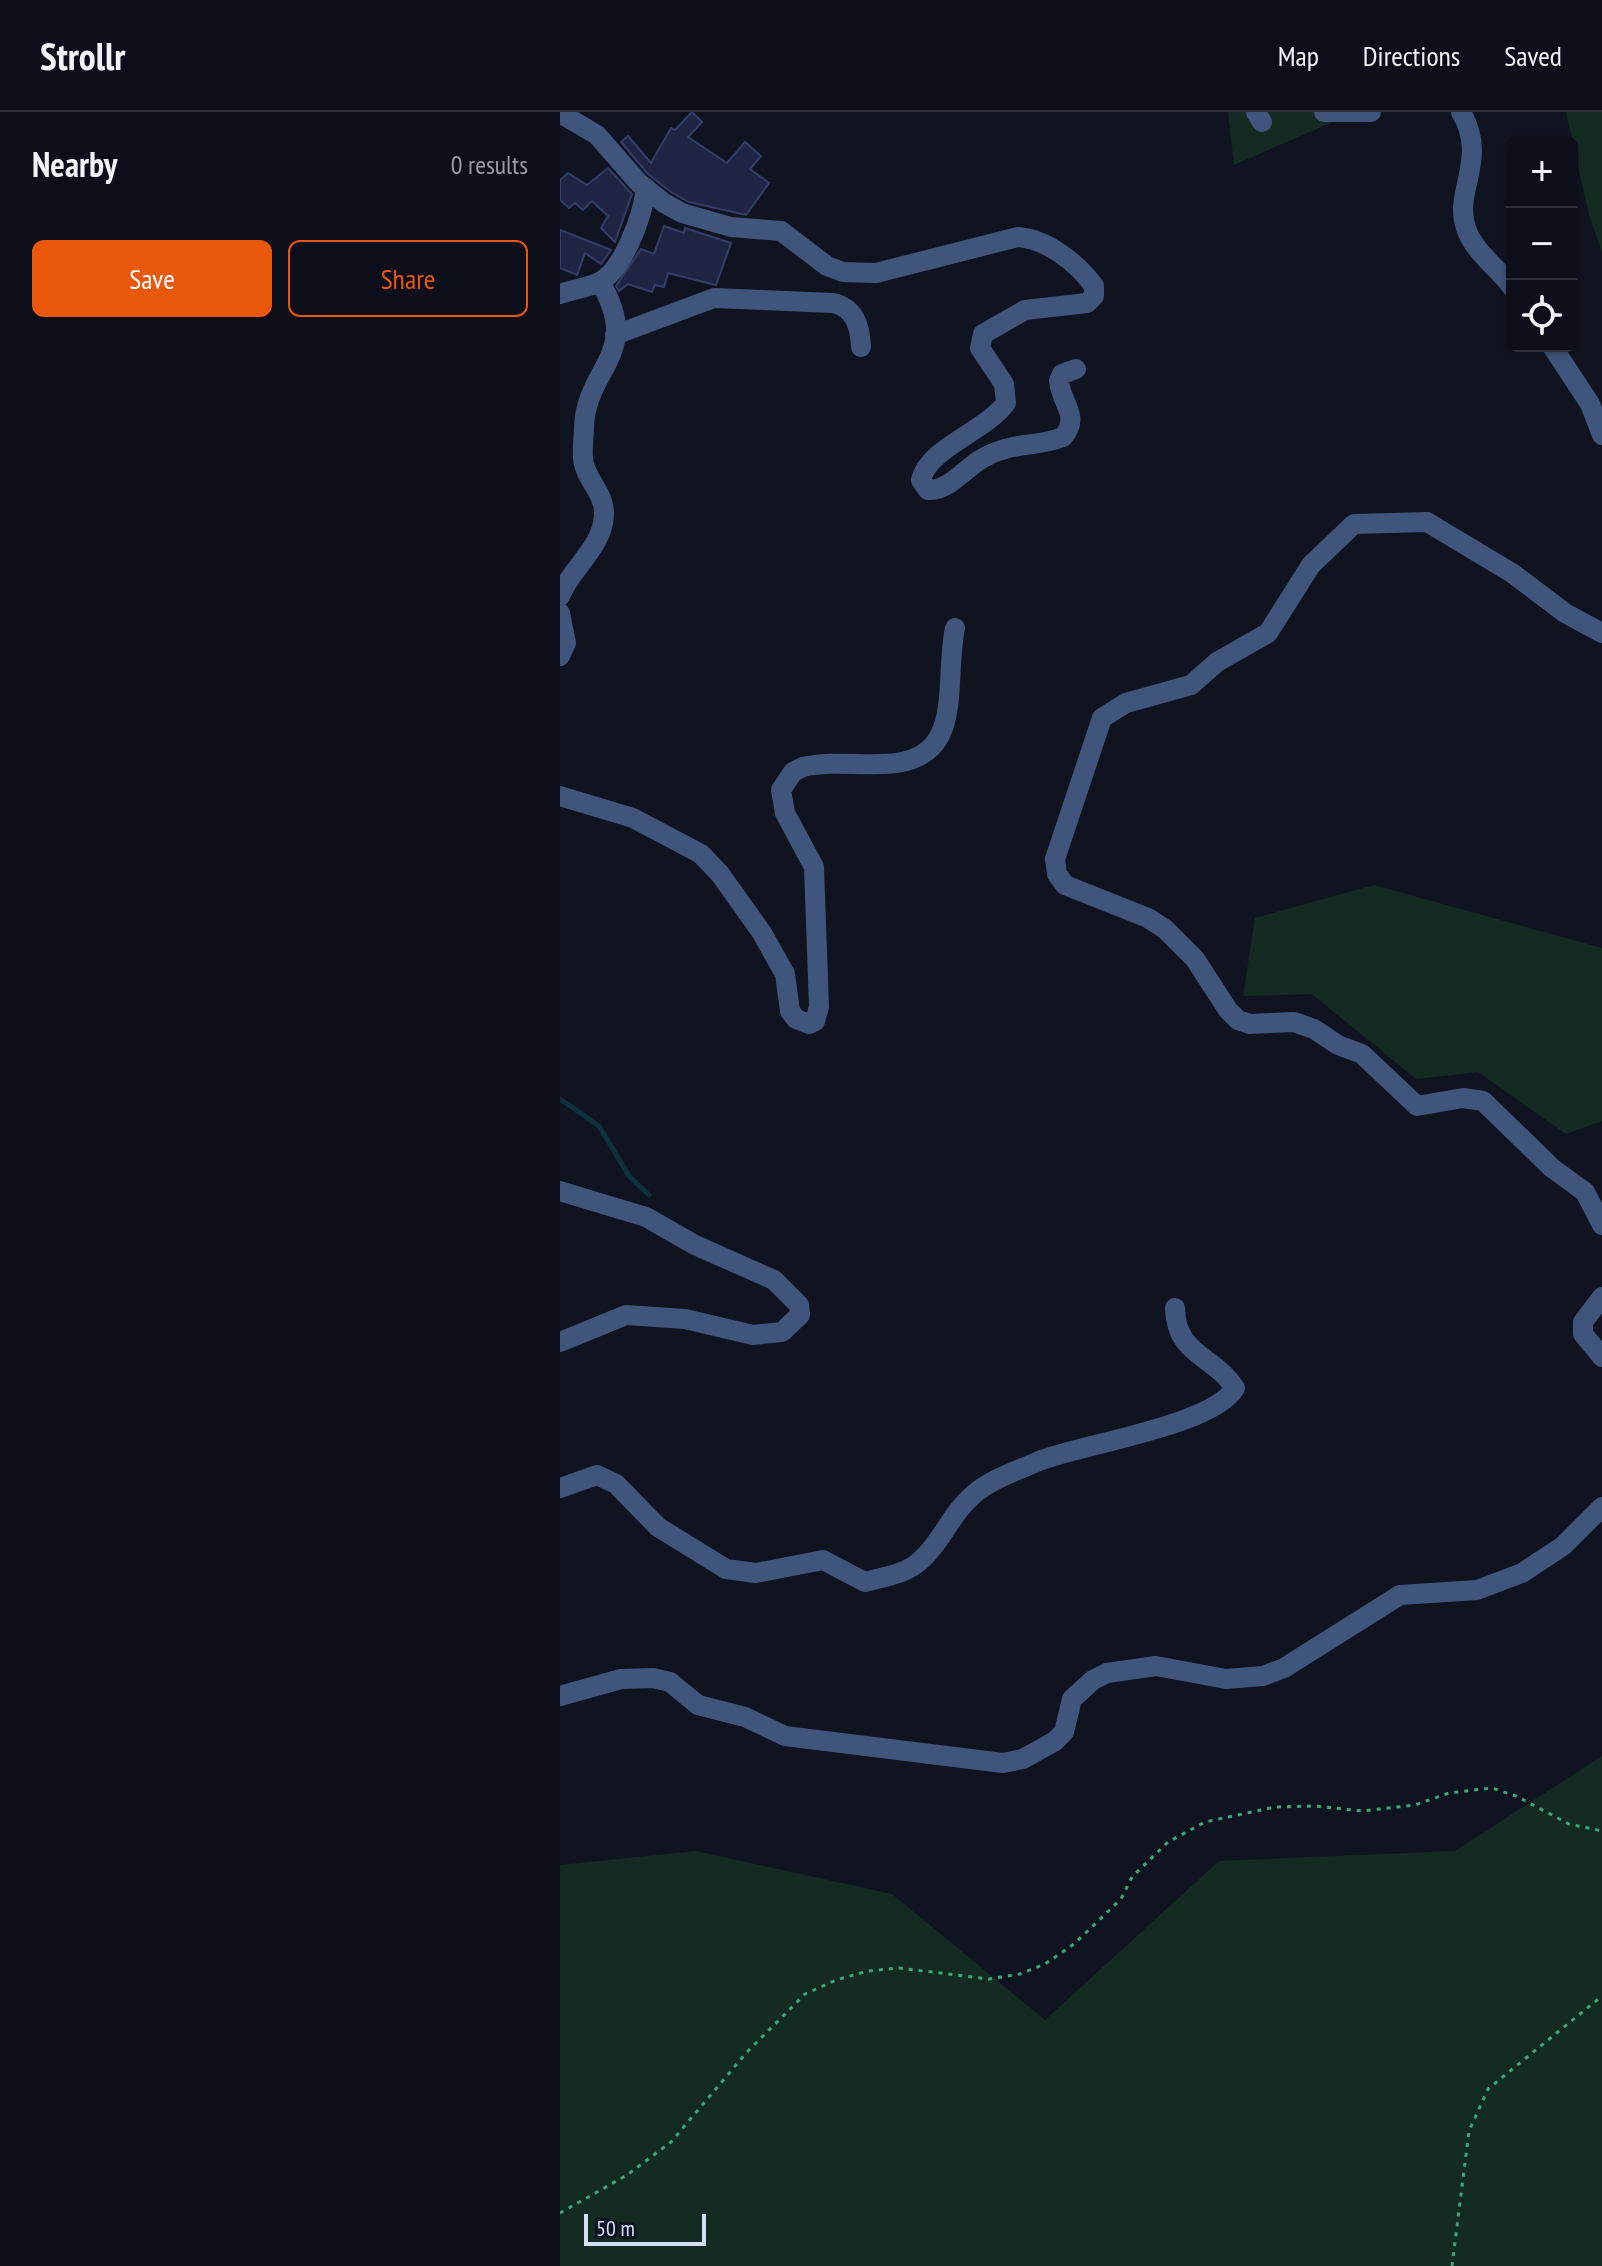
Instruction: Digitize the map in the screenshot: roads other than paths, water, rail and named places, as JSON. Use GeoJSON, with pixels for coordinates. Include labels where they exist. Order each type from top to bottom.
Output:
{"type":"FeatureCollection","features":[{"type":"Feature","properties":{"kind":"street"},"geometry":{"type":"LineString","coordinates":[[1324,112],[1371,112]]}},
{"type":"Feature","properties":{"kind":"street"},"geometry":{"type":"LineString","coordinates":[[1461,112],[1472,132],[1473,146],[1465,226],[1471,238],[1506,280]]}},
{"type":"Feature","properties":{"kind":"street"},"geometry":{"type":"LineString","coordinates":[[560,113],[597,135],[664,203],[731,227],[781,231],[827,266],[843,272],[876,273],[1018,237],[1034,238],[1045,243],[1089,278],[1094,286],[1094,296],[1087,303],[1025,310],[983,334],[980,348],[1004,384],[1006,403],[927,466],[921,480],[928,490],[943,487],[981,459],[1011,445],[1063,437],[1071,428],[1072,417],[1059,381],[1062,374],[1076,369]]}},
{"type":"Feature","properties":{"kind":"street"},"geometry":{"type":"LineString","coordinates":[[560,294],[600,282],[615,267],[637,226],[646,188]]}},
{"type":"Feature","properties":{"kind":"street"},"geometry":{"type":"LineString","coordinates":[[560,596],[570,576],[588,555],[604,517],[598,489],[583,463],[585,410],[611,361],[615,335],[612,308],[600,282]]}},
{"type":"Feature","properties":{"kind":"street"},"geometry":{"type":"LineString","coordinates":[[615,335],[714,298],[817,302],[844,305],[853,314],[861,347]]}},
{"type":"Feature","properties":{"kind":"street"},"geometry":{"type":"LineString","coordinates":[[1556,352],[1590,404],[1602,435]]}},
{"type":"Feature","properties":{"kind":"street"},"geometry":{"type":"LineString","coordinates":[[1602,633],[1565,613],[1512,573],[1427,522],[1354,524],[1311,565],[1268,633],[1217,662],[1191,685],[1126,703],[1102,718],[1055,859],[1057,874],[1065,885],[1148,918],[1165,929],[1195,959],[1228,1010],[1238,1020],[1250,1024],[1304,1024],[1338,1045],[1362,1054],[1417,1106],[1463,1098],[1483,1101],[1552,1168],[1585,1192],[1602,1225]]}},
{"type":"Feature","properties":{"kind":"street"},"geometry":{"type":"LineString","coordinates":[[560,613],[566,643],[560,656]]}},
{"type":"Feature","properties":{"kind":"street"},"geometry":{"type":"LineString","coordinates":[[560,796],[633,818],[701,854],[720,874],[762,933],[785,974],[790,1011],[796,1019],[809,1024],[818,1015],[814,867],[785,813],[781,790],[793,772],[803,767],[905,763],[936,745],[946,724],[955,628]]}},
{"type":"Feature","properties":{"kind":"street"},"geometry":{"type":"LineString","coordinates":[[560,1191],[646,1217],[695,1245],[774,1280],[799,1305],[800,1315],[782,1332],[753,1335],[685,1319],[626,1315],[560,1342]]}},
{"type":"Feature","properties":{"kind":"street"},"geometry":{"type":"LineString","coordinates":[[1602,1297],[1583,1322],[1583,1334],[1602,1357]]}},
{"type":"Feature","properties":{"kind":"street"},"geometry":{"type":"LineString","coordinates":[[560,1488],[597,1475],[616,1484],[658,1527],[737,1573],[756,1573],[823,1560],[865,1582],[899,1573],[922,1560],[952,1514],[976,1492],[1000,1478],[1049,1457],[1202,1414],[1228,1401],[1235,1388],[1187,1345],[1176,1327],[1175,1308]]}},
{"type":"Feature","properties":{"kind":"street"},"geometry":{"type":"LineString","coordinates":[[560,1696],[621,1679],[653,1678],[670,1682],[698,1705],[745,1717],[785,1736],[1003,1763],[1023,1759],[1055,1741],[1064,1732],[1072,1699],[1093,1680],[1107,1673],[1156,1666],[1226,1679],[1263,1676],[1284,1668],[1400,1595],[1477,1590],[1522,1573],[1563,1546],[1602,1507]]}},
{"type":"Feature","properties":{"kind":"waterway"},"geometry":{"type":"LineString","coordinates":[[560,1099],[599,1126],[629,1176],[649,1195]]}}]}
